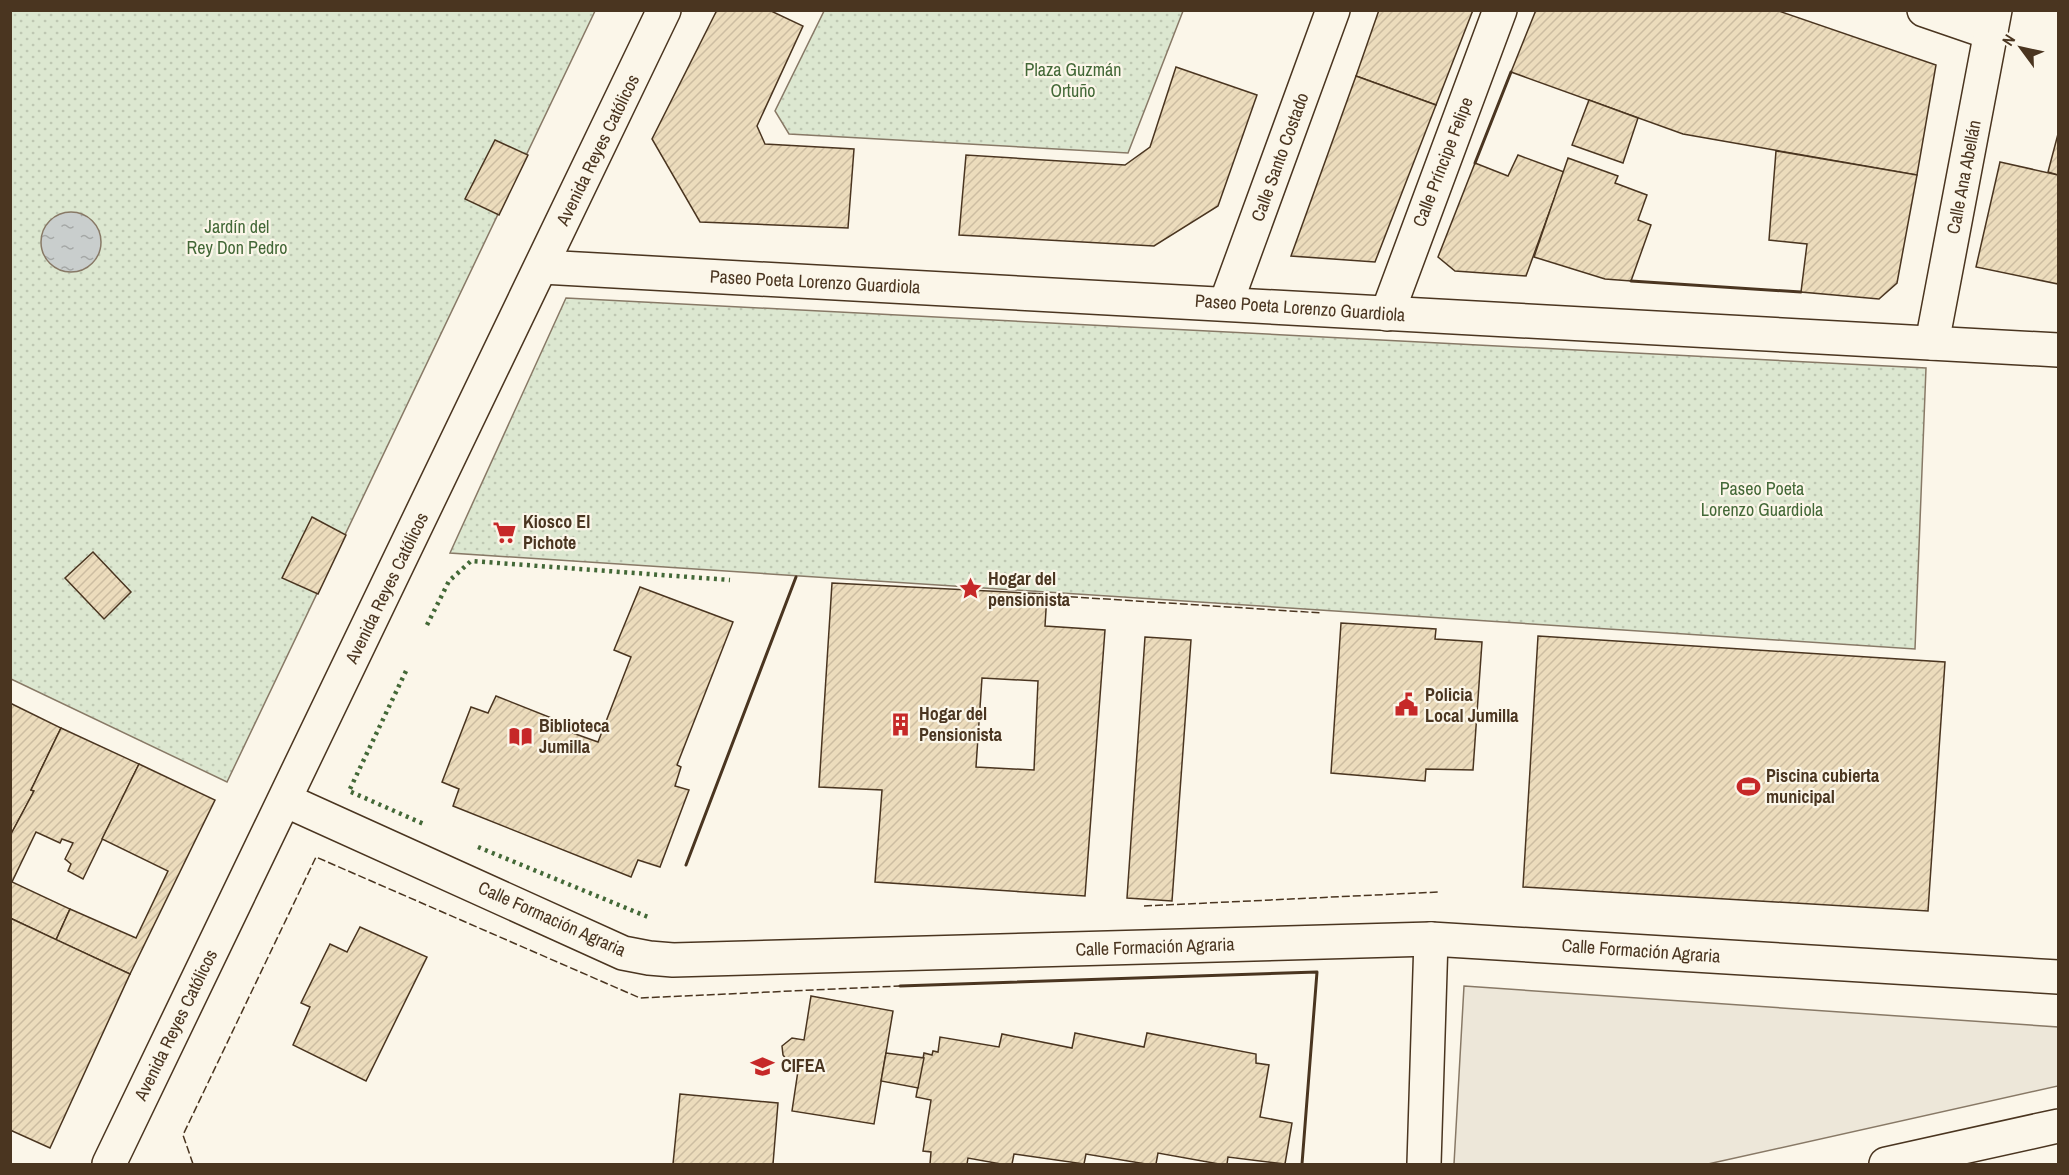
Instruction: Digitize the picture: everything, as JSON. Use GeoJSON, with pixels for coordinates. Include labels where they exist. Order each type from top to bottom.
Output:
{"type":"FeatureCollection","features":[{"type":"Feature","properties":{"kind":"street","name":"Avenida Reyes Católicos"},"geometry":{"type":"LineString","coordinates":[[109,1164],[664,10]]}},
{"type":"Feature","properties":{"kind":"street","name":"Calle Santo Costado"},"geometry":{"type":"LineString","coordinates":[[1226,303],[1333,10]]}},
{"type":"Feature","properties":{"kind":"street","name":"Calle Príncipe Felipe"},"geometry":{"type":"LineString","coordinates":[[1387,314],[1500,10]]}},
{"type":"Feature","properties":{"kind":"street"},"geometry":{"type":"LineString","coordinates":[[1924,10],[1993,22]]}},
{"type":"Feature","properties":{"kind":"street","name":"Calle Ana Abellán"},"geometry":{"type":"LineString","coordinates":[[1932,343],[1993,22]]}},
{"type":"Feature","properties":{"kind":"street","name":"Paseo Poeta Lorenzo Guardiola"},"geometry":{"type":"LineString","coordinates":[[542,267],[2058,350]]}},
{"type":"Feature","properties":{"kind":"street","name":"Calle Formación Agraria"},"geometry":{"type":"LineString","coordinates":[[285,800],[623,953],[649,958],[673,960],[1431,939],[2058,977]]}},
{"type":"Feature","properties":{"kind":"street"},"geometry":{"type":"LineString","coordinates":[[1424,1164],[1431,939]]}},
{"type":"Feature","properties":{"kind":"street"},"geometry":{"type":"LineString","coordinates":[[1886,1164],[2058,1126]]}},
{"type":"Feature","properties":{"kind":"green space","name":"Plaza Guzmán Ortuño"},"geometry":{"type":"Polygon","coordinates":[[[824,10],[1183,11],[1128,153],[789,134],[775,111],[824,10]]]}},
{"type":"Feature","properties":{"kind":"green space","name":"Jardín del Rey Don Pedro"},"geometry":{"type":"Polygon","coordinates":[[[10,11],[595,11],[227,782],[11,679],[10,11]]]}},
{"type":"Feature","properties":{"kind":"green space","name":"Paseo Poeta Lorenzo Guardiola"},"geometry":{"type":"Polygon","coordinates":[[[566,298],[1926,368],[1915,649],[450,553],[566,298]]]}},
{"type":"Feature","properties":{"kind":"shaded area"},"geometry":{"type":"Polygon","coordinates":[[[1464,986],[2058,1027],[2058,1086],[1708,1164],[1454,1164],[1464,986]]]}},
{"type":"Feature","properties":{"kind":"water"},"geometry":{"type":"Polygon","coordinates":[[[71,212],[88,217],[96,225],[101,242],[96,259],[88,267],[71,272],[54,267],[46,259],[41,242],[46,225],[54,217],[71,212]]]}},
{"type":"Feature","properties":{"kind":"building"},"geometry":{"type":"Polygon","coordinates":[[[717,10],[769,10],[803,26],[757,126],[765,144],[854,149],[848,228],[700,222],[652,139],[717,10]]]}},
{"type":"Feature","properties":{"kind":"building"},"geometry":{"type":"Polygon","coordinates":[[[1379,10],[1473,10],[1436,105],[1356,76],[1379,10]]]}},
{"type":"Feature","properties":{"kind":"building"},"geometry":{"type":"Polygon","coordinates":[[[1536,10],[1776,10],[1936,65],[1917,175],[1683,134],[1511,72],[1536,10]]]}},
{"type":"Feature","properties":{"kind":"building"},"geometry":{"type":"Polygon","coordinates":[[[1176,67],[1257,95],[1218,206],[1154,246],[959,235],[966,155],[1125,165],[1150,147],[1176,67]]]}},
{"type":"Feature","properties":{"kind":"building"},"geometry":{"type":"Polygon","coordinates":[[[1356,76],[1436,105],[1375,262],[1291,256],[1356,76]]]}},
{"type":"Feature","properties":{"kind":"building"},"geometry":{"type":"Polygon","coordinates":[[[1589,100],[1638,118],[1623,163],[1572,145],[1589,100]]]}},
{"type":"Feature","properties":{"kind":"building"},"geometry":{"type":"Polygon","coordinates":[[[2058,134],[2058,175],[2048,172],[2058,134]]]}},
{"type":"Feature","properties":{"kind":"building"},"geometry":{"type":"Polygon","coordinates":[[[495,140],[528,155],[499,215],[465,199],[495,140]]]}},
{"type":"Feature","properties":{"kind":"building"},"geometry":{"type":"Polygon","coordinates":[[[1776,151],[1917,175],[1897,283],[1879,299],[1801,292],[1807,244],[1769,240],[1776,151]]]}},
{"type":"Feature","properties":{"kind":"building"},"geometry":{"type":"Polygon","coordinates":[[[1518,155],[1564,172],[1526,276],[1455,271],[1438,257],[1475,163],[1508,176],[1518,155]]]}},
{"type":"Feature","properties":{"kind":"building"},"geometry":{"type":"Polygon","coordinates":[[[1568,158],[1618,176],[1615,183],[1647,195],[1638,220],[1651,225],[1631,281],[1605,279],[1534,257],[1568,158]]]}},
{"type":"Feature","properties":{"kind":"building"},"geometry":{"type":"Polygon","coordinates":[[[2000,162],[2058,175],[2058,284],[1976,267],[2000,162]]]}},
{"type":"Feature","properties":{"kind":"building"},"geometry":{"type":"Polygon","coordinates":[[[312,517],[346,535],[318,594],[282,578],[312,517]]]}},
{"type":"Feature","properties":{"kind":"building"},"geometry":{"type":"Polygon","coordinates":[[[93,552],[131,592],[104,619],[65,578],[93,552]]]}},
{"type":"Feature","properties":{"kind":"building","name":"Hogar del Pensionista"},"geometry":{"type":"Polygon","coordinates":[[[832,583],[1047,594],[1045,626],[1105,630],[1085,896],[875,882],[882,790],[819,787],[832,583]],[[982,678],[976,767],[1034,770],[1038,681],[982,678]]]}},
{"type":"Feature","properties":{"kind":"building","name":"Biblioteca Jumilla"},"geometry":{"type":"Polygon","coordinates":[[[640,587],[733,622],[677,765],[681,767],[675,786],[689,790],[660,867],[638,860],[631,877],[453,806],[459,789],[442,782],[471,707],[488,713],[496,696],[569,725],[567,731],[598,742],[631,657],[614,650],[640,587]]]}},
{"type":"Feature","properties":{"kind":"building","name":"Policia Local Jumilla"},"geometry":{"type":"Polygon","coordinates":[[[1341,623],[1436,629],[1435,639],[1482,642],[1473,770],[1426,769],[1425,781],[1331,773],[1341,623]]]}},
{"type":"Feature","properties":{"kind":"building"},"geometry":{"type":"Polygon","coordinates":[[[1538,636],[1945,662],[1928,911],[1523,887],[1538,636]]]}},
{"type":"Feature","properties":{"kind":"building"},"geometry":{"type":"Polygon","coordinates":[[[1145,637],[1191,640],[1172,901],[1127,898],[1145,637]]]}},
{"type":"Feature","properties":{"kind":"building"},"geometry":{"type":"Polygon","coordinates":[[[10,703],[61,728],[31,790],[34,791],[10,836],[10,703]]]}},
{"type":"Feature","properties":{"kind":"building"},"geometry":{"type":"Polygon","coordinates":[[[61,728],[139,764],[83,879],[68,871],[71,864],[65,859],[73,843],[62,839],[60,843],[36,832],[12,882],[70,909],[56,940],[10,918],[10,836],[34,791],[31,790],[61,728]]]}},
{"type":"Feature","properties":{"kind":"building"},"geometry":{"type":"Polygon","coordinates":[[[139,764],[215,800],[130,974],[56,940],[70,909],[136,938],[168,871],[102,839],[139,764]]]}},
{"type":"Feature","properties":{"kind":"building"},"geometry":{"type":"Polygon","coordinates":[[[10,918],[130,974],[50,1148],[10,1130],[10,918]]]}},
{"type":"Feature","properties":{"kind":"building"},"geometry":{"type":"Polygon","coordinates":[[[360,927],[427,957],[366,1081],[293,1045],[310,1007],[301,1003],[330,944],[347,952],[360,927]]]}},
{"type":"Feature","properties":{"kind":"building"},"geometry":{"type":"Polygon","coordinates":[[[811,996],[893,1011],[874,1124],[792,1111],[799,1064],[786,1059],[782,1046],[792,1038],[804,1040],[811,996]]]}},
{"type":"Feature","properties":{"kind":"building"},"geometry":{"type":"Polygon","coordinates":[[[1075,1033],[1144,1047],[1147,1033],[1256,1054],[1256,1063],[1269,1065],[1260,1117],[1292,1123],[1285,1164],[1228,1157],[1227,1164],[1219,1164],[1158,1153],[1156,1164],[1086,1154],[1084,1164],[1014,1154],[1012,1164],[968,1158],[967,1164],[930,1164],[931,1152],[923,1151],[931,1100],[916,1097],[924,1053],[932,1055],[933,1051],[938,1052],[940,1037],[999,1047],[1002,1034],[1072,1048],[1075,1033]]]}},
{"type":"Feature","properties":{"kind":"building"},"geometry":{"type":"Polygon","coordinates":[[[886,1053],[924,1058],[918,1088],[881,1081],[886,1053]]]}},
{"type":"Feature","properties":{"kind":"building"},"geometry":{"type":"Polygon","coordinates":[[[680,1094],[778,1103],[773,1164],[673,1164],[680,1094]]]}},
{"type":"Feature","properties":{"kind":"hedge"},"geometry":{"type":"LineString","coordinates":[[427,625],[449,581],[471,561],[730,580]]}},
{"type":"Feature","properties":{"kind":"hedge"},"geometry":{"type":"LineString","coordinates":[[406,671],[349,791],[426,825]]}},
{"type":"Feature","properties":{"kind":"hedge"},"geometry":{"type":"LineString","coordinates":[[478,847],[648,917]]}},
{"type":"Feature","properties":{"kind":"fence"},"geometry":{"type":"LineString","coordinates":[[1059,596],[1322,613]]}},
{"type":"Feature","properties":{"kind":"fence"},"geometry":{"type":"LineString","coordinates":[[193,1164],[183,1135],[316,857],[640,998],[900,986]]}},
{"type":"Feature","properties":{"kind":"fence"},"geometry":{"type":"LineString","coordinates":[[1144,906],[1438,892]]}},
{"type":"Feature","properties":{"kind":"wall"},"geometry":{"type":"LineString","coordinates":[[1475,163],[1511,72]]}},
{"type":"Feature","properties":{"kind":"wall"},"geometry":{"type":"LineString","coordinates":[[1631,281],[1801,292]]}},
{"type":"Feature","properties":{"kind":"wall"},"geometry":{"type":"LineString","coordinates":[[686,865],[796,577]]}},
{"type":"Feature","properties":{"kind":"wall"},"geometry":{"type":"LineString","coordinates":[[900,986],[1317,972],[1302,1164]]}},
{"type":"Feature","properties":{"kind":"place","name":"Kiosco El Pichote"},"geometry":{"type":"Point","coordinates":[505,532]}},
{"type":"Feature","properties":{"kind":"place","name":"Hogar del pensionista"},"geometry":{"type":"Point","coordinates":[970,589]}},
{"type":"Feature","properties":{"kind":"place","name":"Policia Local Jumilla"},"geometry":{"type":"Point","coordinates":[1407,705]}},
{"type":"Feature","properties":{"kind":"place","name":"Hogar del Pensionista"},"geometry":{"type":"Point","coordinates":[901,724]}},
{"type":"Feature","properties":{"kind":"place","name":"Biblioteca Jumilla"},"geometry":{"type":"Point","coordinates":[521,736]}},
{"type":"Feature","properties":{"kind":"place","name":"Piscina cubierta municipal"},"geometry":{"type":"Point","coordinates":[1748,786]}},
{"type":"Feature","properties":{"kind":"place","name":"CIFEA"},"geometry":{"type":"Point","coordinates":[763,1066]}}]}
